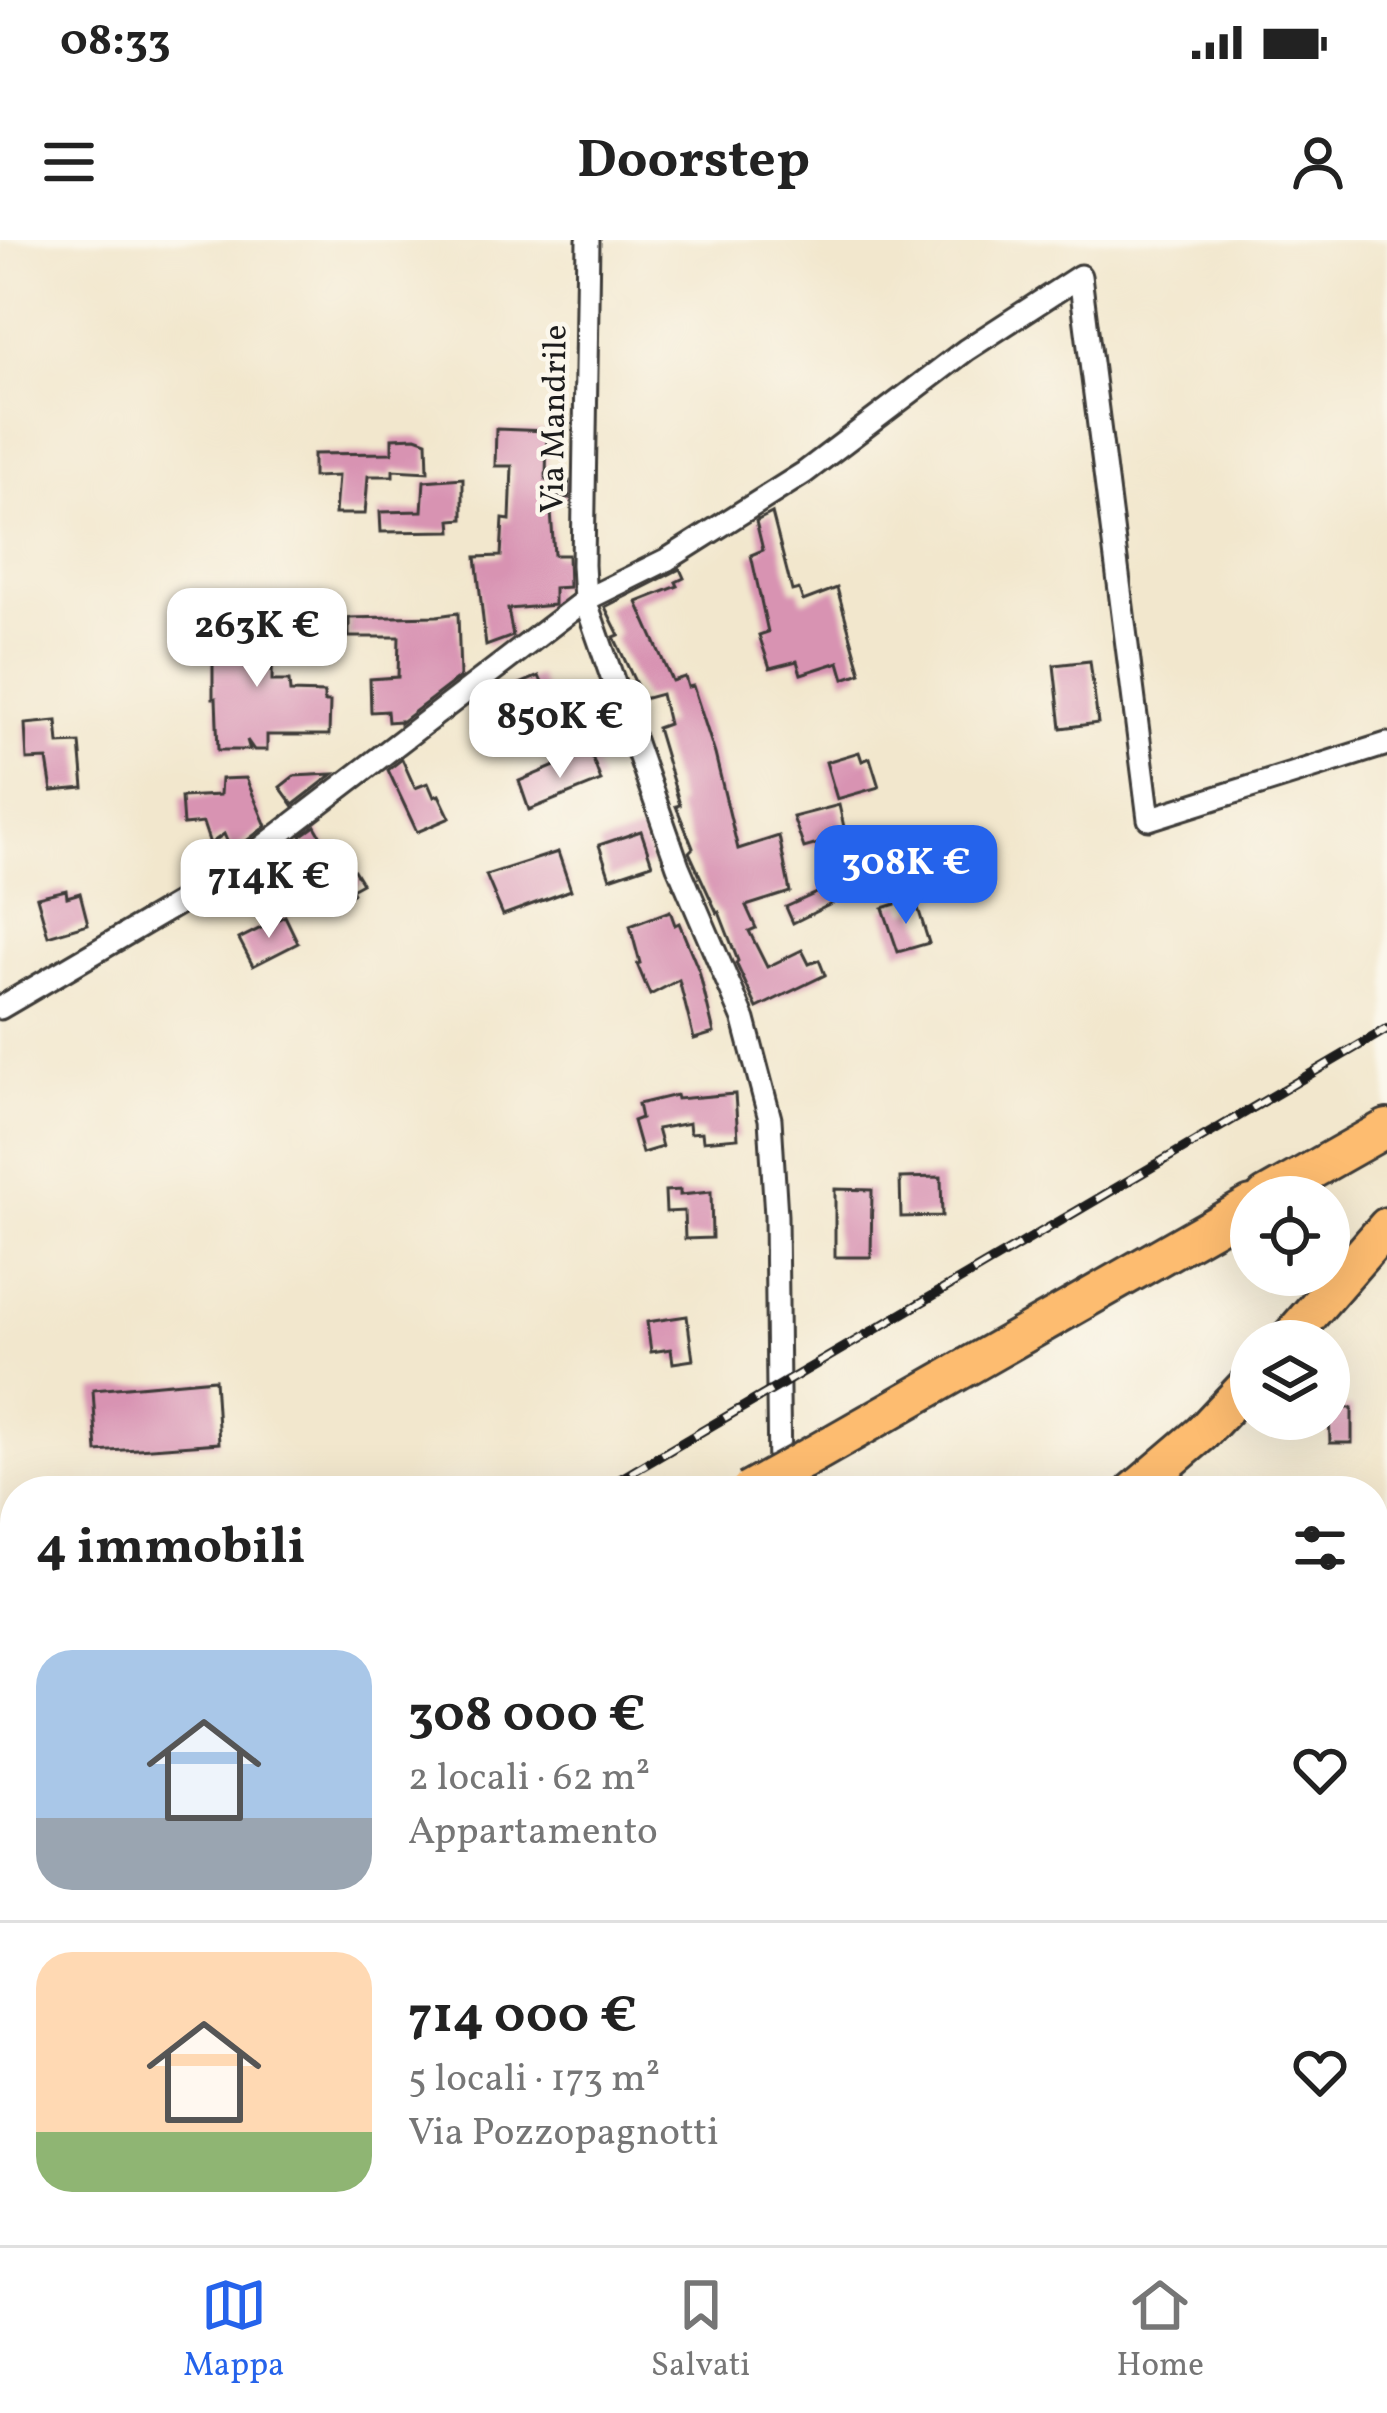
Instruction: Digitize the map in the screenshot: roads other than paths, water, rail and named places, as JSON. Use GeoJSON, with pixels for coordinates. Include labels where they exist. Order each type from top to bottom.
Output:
{"type":"FeatureCollection","features":[{"type":"Feature","properties":{"kind":"highway"},"geometry":{"type":"LineString","coordinates":[[1302,1176],[1387,1128]]}},
{"type":"Feature","properties":{"kind":"highway"},"geometry":{"type":"LineString","coordinates":[[775,1476],[1230,1217]]}},
{"type":"Feature","properties":{"kind":"highway"},"geometry":{"type":"LineString","coordinates":[[1305,1320],[1387,1226]]}},
{"type":"Feature","properties":{"kind":"highway"},"geometry":{"type":"LineString","coordinates":[[1152,1476],[1230,1403]]}},
{"type":"Feature","properties":{"kind":"street","name":"Via Mandrile"},"geometry":{"type":"LineString","coordinates":[[587,240],[586,600],[678,866],[744,1020],[770,1119],[779,1476]]}},
{"type":"Feature","properties":{"kind":"street"},"geometry":{"type":"LineString","coordinates":[[0,1008],[225,875],[586,600],[668,559],[804,472],[966,350],[1080,276],[1149,819],[1387,744]]}},
{"type":"Feature","properties":{"kind":"railway"},"geometry":{"type":"LineString","coordinates":[[626,1476],[1387,1029]]}}]}
